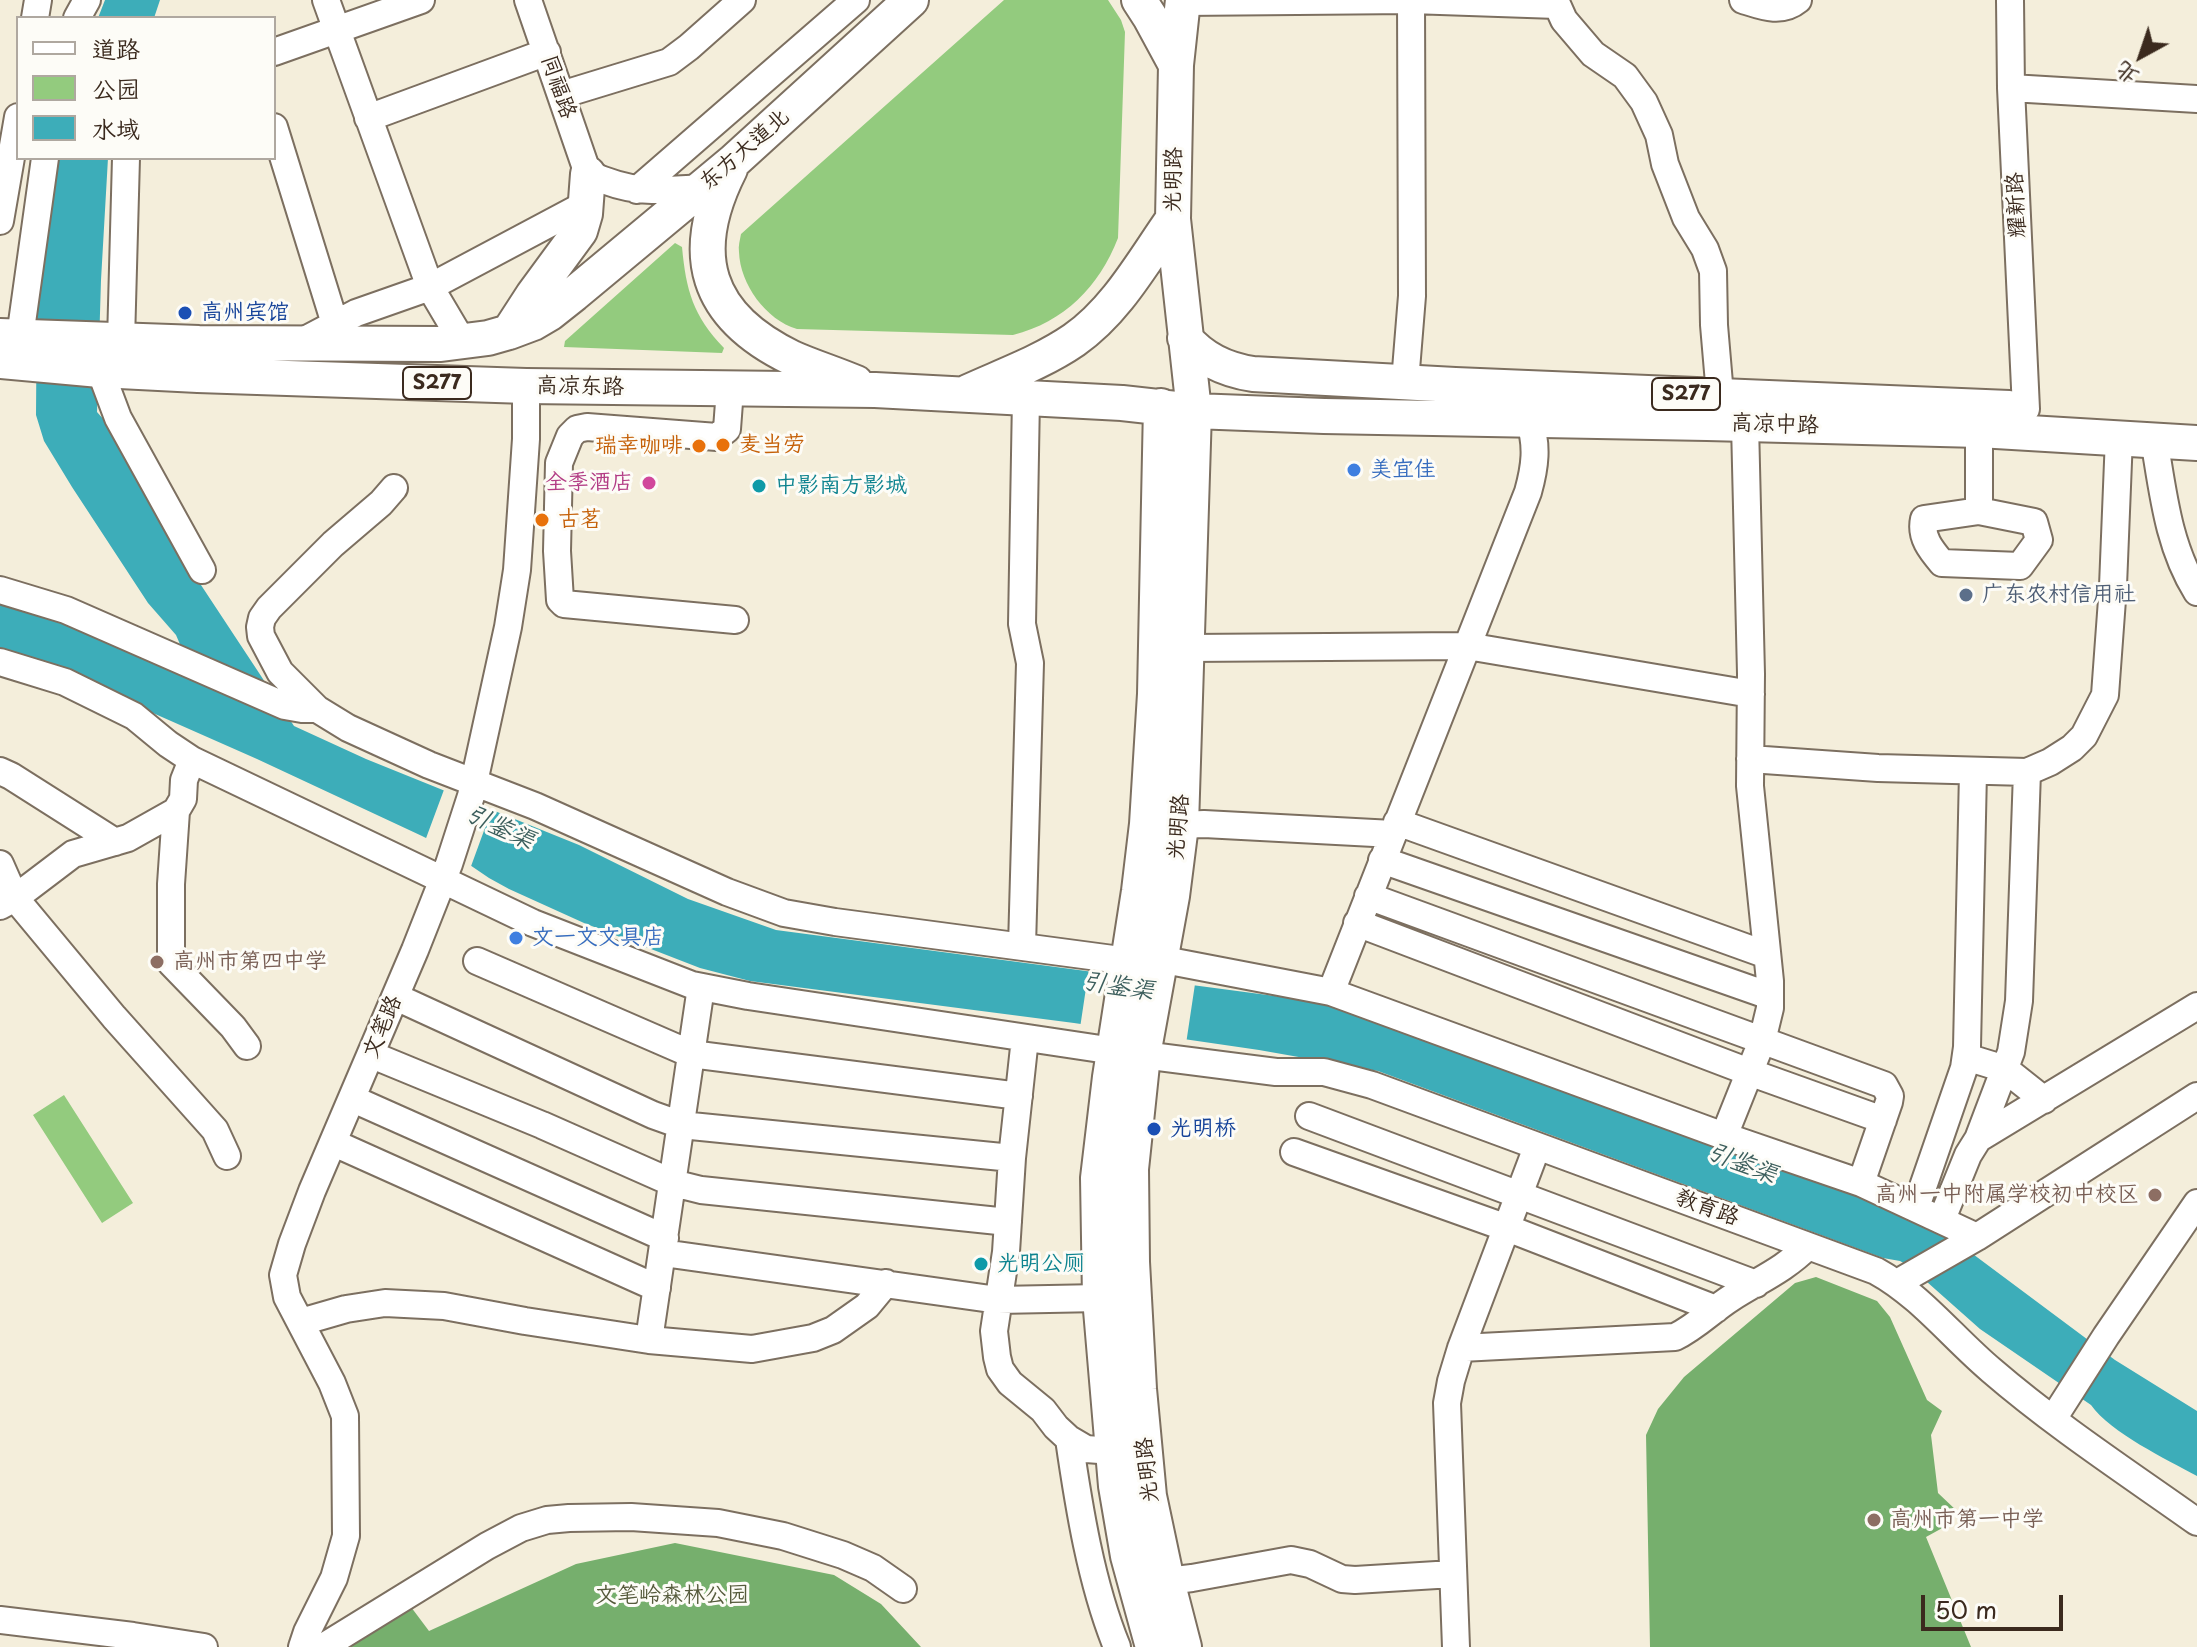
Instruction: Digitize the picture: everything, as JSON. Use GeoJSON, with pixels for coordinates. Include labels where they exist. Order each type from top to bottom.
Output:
{"type":"FeatureCollection","features":[{"type":"Feature","properties":{"kind":"main road","name":"东方大道北"},"geometry":{"type":"LineString","coordinates":[[574,294],[734,161],[874,12],[911,0]]}},
{"type":"Feature","properties":{"kind":"main road"},"geometry":{"type":"LineString","coordinates":[[1139,0],[1176,65]]}},
{"type":"Feature","properties":{"kind":"main road","name":"光明路"},"geometry":{"type":"LineString","coordinates":[[1153,1647],[1121,1524],[1100,1298],[1098,1178],[1129,1046],[1142,968],[1155,694],[1174,557],[1177,408],[1185,338],[1173,219],[1176,65],[1182,1]]}},
{"type":"Feature","properties":{"kind":"main road","name":"S277"},"geometry":{"type":"LineString","coordinates":[[734,161],[719,191],[707,242],[710,276],[727,310],[747,330],[793,358],[875,390]]}},
{"type":"Feature","properties":{"kind":"main road"},"geometry":{"type":"LineString","coordinates":[[509,332],[576,239],[583,222],[587,189]]}},
{"type":"Feature","properties":{"kind":"main road","name":"S277"},"geometry":{"type":"LineString","coordinates":[[964,394],[1039,360],[1088,329],[1121,292],[1173,219]]}},
{"type":"Feature","properties":{"kind":"main road","name":"高凉东路"},"geometry":{"type":"LineString","coordinates":[[81,359],[121,341],[301,342],[339,333],[419,344],[462,341],[509,332],[533,323],[574,294]]}},
{"type":"Feature","properties":{"kind":"main road","name":"高凉中路"},"geometry":{"type":"LineString","coordinates":[[1185,338],[1192,348],[1206,358],[1238,372],[1405,382],[1455,402],[1529,420],[1979,430],[2197,443]]}},
{"type":"Feature","properties":{"kind":"main road","name":"高凉东路"},"geometry":{"type":"LineString","coordinates":[[5,346],[81,359],[526,386],[875,390],[1177,408]]}},
{"type":"Feature","properties":{"kind":"main road","name":"高凉中路"},"geometry":{"type":"LineString","coordinates":[[1177,408],[1720,395],[2197,420]]}},
{"type":"Feature","properties":{"kind":"main road","name":"光明路"},"geometry":{"type":"LineString","coordinates":[[1142,968],[1172,896],[1181,825],[1188,648],[1174,557]]}},
{"type":"Feature","properties":{"kind":"main road","name":"光明路"},"geometry":{"type":"LineString","coordinates":[[1129,1046],[1132,1262],[1139,1389],[1149,1496],[1184,1647]]}},
{"type":"Feature","properties":{"kind":"street"},"geometry":{"type":"LineString","coordinates":[[326,0],[430,287],[462,341]]}},
{"type":"Feature","properties":{"kind":"street"},"geometry":{"type":"LineString","coordinates":[[276,51],[421,0]]}},
{"type":"Feature","properties":{"kind":"street","name":"同福路"},"geometry":{"type":"LineString","coordinates":[[528,0],[561,95],[587,189]]}},
{"type":"Feature","properties":{"kind":"street"},"geometry":{"type":"LineString","coordinates":[[561,95],[669,62],[742,0]]}},
{"type":"Feature","properties":{"kind":"street"},"geometry":{"type":"LineString","coordinates":[[637,190],[856,0]]}},
{"type":"Feature","properties":{"kind":"street"},"geometry":{"type":"LineString","coordinates":[[1405,382],[1412,296],[1411,0]]}},
{"type":"Feature","properties":{"kind":"street"},"geometry":{"type":"LineString","coordinates":[[1755,2],[1780,9],[1798,0]]}},
{"type":"Feature","properties":{"kind":"street","name":"耀新路"},"geometry":{"type":"LineString","coordinates":[[2010,0],[2011,88],[2026,409]]}},
{"type":"Feature","properties":{"kind":"street"},"geometry":{"type":"LineString","coordinates":[[1182,1],[1556,3],[1564,20],[1593,54],[1625,76],[1644,102],[1659,135],[1665,164],[1686,218],[1705,249],[1713,271],[1720,395]]}},
{"type":"Feature","properties":{"kind":"street"},"geometry":{"type":"LineString","coordinates":[[368,118],[547,52]]}},
{"type":"Feature","properties":{"kind":"street"},"geometry":{"type":"LineString","coordinates":[[2011,88],[2197,99]]}},
{"type":"Feature","properties":{"kind":"street"},"geometry":{"type":"LineString","coordinates":[[0,221],[16,129]]}},
{"type":"Feature","properties":{"kind":"street"},"geometry":{"type":"LineString","coordinates":[[276,133],[339,333]]}},
{"type":"Feature","properties":{"kind":"street"},"geometry":{"type":"LineString","coordinates":[[5,346],[45,160]]}},
{"type":"Feature","properties":{"kind":"street"},"geometry":{"type":"LineString","coordinates":[[121,341],[126,160]]}},
{"type":"Feature","properties":{"kind":"street"},"geometry":{"type":"LineString","coordinates":[[339,333],[356,313],[430,287],[587,189],[619,187],[652,191],[702,188]]}},
{"type":"Feature","properties":{"kind":"street"},"geometry":{"type":"LineString","coordinates":[[81,359],[118,418],[202,570]]}},
{"type":"Feature","properties":{"kind":"street","name":"文笔路"},"geometry":{"type":"LineString","coordinates":[[302,1647],[334,1578],[346,1536],[345,1416],[332,1383],[287,1297],[283,1275],[302,1218],[446,872],[473,789],[508,627],[517,570],[526,439],[526,386]]}},
{"type":"Feature","properties":{"kind":"street"},"geometry":{"type":"LineString","coordinates":[[730,389],[727,429],[717,437],[587,427],[577,429],[570,436],[559,463],[557,551],[560,600],[564,604],[735,620]]}},
{"type":"Feature","properties":{"kind":"street"},"geometry":{"type":"LineString","coordinates":[[1022,946],[1030,663],[1022,624],[1026,398]]}},
{"type":"Feature","properties":{"kind":"street"},"geometry":{"type":"LineString","coordinates":[[1331,992],[1521,512],[1534,473],[1535,454],[1529,420]]}},
{"type":"Feature","properties":{"kind":"street"},"geometry":{"type":"LineString","coordinates":[[1724,1136],[1762,1041],[1770,1008],[1751,799],[1745,424]]}},
{"type":"Feature","properties":{"kind":"street"},"geometry":{"type":"LineString","coordinates":[[1979,430],[1979,511]]}},
{"type":"Feature","properties":{"kind":"street"},"geometry":{"type":"LineString","coordinates":[[1750,759],[1878,768],[2027,772],[2072,748],[2084,736],[2105,695],[2119,437]]}},
{"type":"Feature","properties":{"kind":"street"},"geometry":{"type":"LineString","coordinates":[[2154,439],[2176,552],[2197,592]]}},
{"type":"Feature","properties":{"kind":"street"},"geometry":{"type":"LineString","coordinates":[[394,488],[269,608],[262,618],[261,636],[270,656],[291,685],[317,709],[348,728],[473,789],[535,806],[771,909],[835,922],[1022,946],[1142,968],[1331,992],[1861,1183],[1942,1219],[1970,1240]]}},
{"type":"Feature","properties":{"kind":"street"},"geometry":{"type":"LineString","coordinates":[[0,590],[66,610],[285,706],[317,709]]}},
{"type":"Feature","properties":{"kind":"street"},"geometry":{"type":"LineString","coordinates":[[1188,648],[1467,646],[1751,694]]}},
{"type":"Feature","properties":{"kind":"street","name":"教育路"},"geometry":{"type":"LineString","coordinates":[[0,662],[65,682],[134,716],[192,760],[446,872],[533,923],[701,987],[1025,1038],[1129,1046],[1276,1072],[1339,1075],[1904,1279],[1992,1371],[2053,1419],[2197,1522]]}},
{"type":"Feature","properties":{"kind":"street"},"geometry":{"type":"LineString","coordinates":[[192,760],[184,780],[183,799],[176,811],[171,884],[171,963],[233,1027],[247,1046]]}},
{"type":"Feature","properties":{"kind":"street"},"geometry":{"type":"LineString","coordinates":[[0,771],[115,842]]}},
{"type":"Feature","properties":{"kind":"street"},"geometry":{"type":"LineString","coordinates":[[1916,1207],[1966,1057],[1973,772]]}},
{"type":"Feature","properties":{"kind":"street"},"geometry":{"type":"LineString","coordinates":[[1942,1219],[1968,1155],[1978,1139],[2011,1052],[2019,1001],[2027,772]]}},
{"type":"Feature","properties":{"kind":"street"},"geometry":{"type":"LineString","coordinates":[[8,902],[73,854],[128,838],[176,811]]}},
{"type":"Feature","properties":{"kind":"street"},"geometry":{"type":"LineString","coordinates":[[1181,825],[1395,828],[1767,955]]}},
{"type":"Feature","properties":{"kind":"street"},"geometry":{"type":"LineString","coordinates":[[1382,860],[1770,996]]}},
{"type":"Feature","properties":{"kind":"street"},"geometry":{"type":"LineString","coordinates":[[0,864],[8,902],[215,1130],[227,1156]]}},
{"type":"Feature","properties":{"kind":"street"},"geometry":{"type":"LineString","coordinates":[[1368,896],[1884,1085],[1890,1096],[1861,1183]]}},
{"type":"Feature","properties":{"kind":"street"},"geometry":{"type":"LineString","coordinates":[[1357,923],[1883,1120]]}},
{"type":"Feature","properties":{"kind":"street"},"geometry":{"type":"LineString","coordinates":[[477,961],[691,1054],[1019,1096]]}},
{"type":"Feature","properties":{"kind":"street"},"geometry":{"type":"LineString","coordinates":[[649,1340],[701,987]]}},
{"type":"Feature","properties":{"kind":"street"},"geometry":{"type":"LineString","coordinates":[[396,997],[681,1125],[1012,1158]]}},
{"type":"Feature","properties":{"kind":"street"},"geometry":{"type":"LineString","coordinates":[[1978,1139],[2197,1006]]}},
{"type":"Feature","properties":{"kind":"street"},"geometry":{"type":"LineString","coordinates":[[1025,1038],[1006,1252],[994,1331],[1000,1369],[1010,1383],[1043,1410],[1069,1439],[1086,1449],[1113,1451]]}},
{"type":"Feature","properties":{"kind":"street"},"geometry":{"type":"LineString","coordinates":[[372,1055],[673,1183],[701,1190],[1008,1222]]}},
{"type":"Feature","properties":{"kind":"street"},"geometry":{"type":"LineString","coordinates":[[1966,1057],[2005,1069],[2044,1100]]}},
{"type":"Feature","properties":{"kind":"street"},"geometry":{"type":"LineString","coordinates":[[1904,1279],[2197,1096]]}},
{"type":"Feature","properties":{"kind":"street"},"geometry":{"type":"LineString","coordinates":[[353,1099],[664,1245],[998,1300],[1100,1298]]}},
{"type":"Feature","properties":{"kind":"street"},"geometry":{"type":"LineString","coordinates":[[1309,1116],[1756,1284]]}},
{"type":"Feature","properties":{"kind":"street"},"geometry":{"type":"LineString","coordinates":[[334,1143],[657,1288]]}},
{"type":"Feature","properties":{"kind":"street"},"geometry":{"type":"LineString","coordinates":[[1456,1647],[1447,1403],[1461,1348],[1537,1147]]}},
{"type":"Feature","properties":{"kind":"street"},"geometry":{"type":"LineString","coordinates":[[1294,1152],[1507,1228],[1716,1309]]}},
{"type":"Feature","properties":{"kind":"street"},"geometry":{"type":"LineString","coordinates":[[2053,1419],[2098,1347],[2197,1203]]}},
{"type":"Feature","properties":{"kind":"street"},"geometry":{"type":"LineString","coordinates":[[1461,1348],[1675,1337],[1731,1298],[1792,1262],[1808,1246]]}},
{"type":"Feature","properties":{"kind":"street"},"geometry":{"type":"LineString","coordinates":[[301,1322],[346,1309],[385,1303],[429,1305],[649,1340],[752,1349],[813,1338],[833,1330],[859,1313],[886,1283]]}},
{"type":"Feature","properties":{"kind":"street"},"geometry":{"type":"LineString","coordinates":[[1069,1439],[1086,1538],[1108,1626],[1117,1647]]}},
{"type":"Feature","properties":{"kind":"street"},"geometry":{"type":"LineString","coordinates":[[323,1647],[487,1546],[521,1528],[547,1520],[631,1517],[718,1523],[783,1536],[843,1555],[873,1568],[903,1589]]}},
{"type":"Feature","properties":{"kind":"street"},"geometry":{"type":"LineString","coordinates":[[1167,1581],[1291,1560],[1310,1564],[1342,1579],[1453,1574]]}},
{"type":"Feature","properties":{"kind":"street"},"geometry":{"type":"LineString","coordinates":[[0,1620],[204,1647]]}},
{"type":"Feature","properties":{"kind":"green space"},"geometry":{"type":"Polygon","coordinates":[[[1004,0],[1108,0],[1121,20],[1125,32],[1118,238],[1101,272],[1064,312],[1013,335],[797,329],[775,318],[757,299],[744,276],[739,250],[741,234],[1004,0]]]}},
{"type":"Feature","properties":{"kind":"green space"},"geometry":{"type":"Polygon","coordinates":[[[675,243],[682,247],[693,302],[705,325],[724,348],[722,353],[564,347],[565,341],[675,243]]]}},
{"type":"Feature","properties":{"kind":"green space"},"geometry":{"type":"Polygon","coordinates":[[[64,1095],[133,1203],[102,1223],[33,1115],[64,1095]]]}},
{"type":"Feature","properties":{"kind":"green space","name":"高州市第一中学"},"geometry":{"type":"Polygon","coordinates":[[[1816,1277],[1877,1301],[1890,1317],[1927,1400],[1942,1411],[1931,1435],[1938,1493],[1957,1511],[1946,1526],[1926,1537],[1971,1647],[1650,1647],[1646,1435],[1658,1409],[1684,1377],[1795,1283],[1816,1277]]]}},
{"type":"Feature","properties":{"kind":"green space","name":"文笔岭森林公园"},"geometry":{"type":"Polygon","coordinates":[[[675,1543],[834,1575],[881,1604],[921,1647],[338,1647],[411,1607],[429,1631],[576,1564],[675,1543]]]}},
{"type":"Feature","properties":{"kind":"water"},"geometry":{"type":"Polygon","coordinates":[[[105,0],[160,0],[155,16],[99,16],[105,0]]]}},
{"type":"Feature","properties":{"kind":"water","name":"引鉴渠"},"geometry":{"type":"Polygon","coordinates":[[[55,160],[108,160],[97,412],[113,430],[199,582],[294,726],[366,759],[579,845],[688,899],[776,930],[1342,1007],[1837,1184],[1946,1234],[2115,1360],[2197,1411],[2197,1476],[2112,1426],[2091,1405],[1980,1329],[1900,1261],[1883,1258],[1378,1071],[1074,1023],[750,981],[700,968],[584,923],[509,889],[442,846],[257,759],[94,687],[0,652],[0,603],[182,649],[176,635],[148,603],[44,441],[36,415],[37,285],[55,160]]]}},
{"type":"Feature","properties":{"kind":"pier"},"geometry":{"type":"Polygon","coordinates":[[[445,787],[493,806],[470,869],[425,841],[445,787]]]}},
{"type":"Feature","properties":{"kind":"pier"},"geometry":{"type":"Polygon","coordinates":[[[1089,968],[1195,984],[1186,1044],[1080,1028],[1089,968]]]}},
{"type":"Feature","properties":{"kind":"place","name":"高州宾馆"},"geometry":{"type":"Point","coordinates":[185,313]}},
{"type":"Feature","properties":{"kind":"place","name":"麦当劳"},"geometry":{"type":"Point","coordinates":[723,445]}},
{"type":"Feature","properties":{"kind":"place","name":"瑞幸咖啡"},"geometry":{"type":"Point","coordinates":[699,446]}},
{"type":"Feature","properties":{"kind":"place","name":"美宜佳"},"geometry":{"type":"Point","coordinates":[1354,470]}},
{"type":"Feature","properties":{"kind":"place","name":"全季酒店"},"geometry":{"type":"Point","coordinates":[649,483]}},
{"type":"Feature","properties":{"kind":"place","name":"中影南方影城"},"geometry":{"type":"Point","coordinates":[759,486]}},
{"type":"Feature","properties":{"kind":"place","name":"古茗"},"geometry":{"type":"Point","coordinates":[542,520]}},
{"type":"Feature","properties":{"kind":"place","name":"广东农村信用社"},"geometry":{"type":"Point","coordinates":[1966,595]}},
{"type":"Feature","properties":{"kind":"place","name":"文一文文具店"},"geometry":{"type":"Point","coordinates":[516,938]}},
{"type":"Feature","properties":{"kind":"place","name":"高州市第四中学"},"geometry":{"type":"Point","coordinates":[157,962]}},
{"type":"Feature","properties":{"kind":"place","name":"光明桥"},"geometry":{"type":"Point","coordinates":[1154,1129]}},
{"type":"Feature","properties":{"kind":"place","name":"高州一中附属学校初中校区"},"geometry":{"type":"Point","coordinates":[2155,1195]}},
{"type":"Feature","properties":{"kind":"place","name":"光明公厕"},"geometry":{"type":"Point","coordinates":[981,1264]}},
{"type":"Feature","properties":{"kind":"place","name":"高州市第一中学"},"geometry":{"type":"Point","coordinates":[1874,1520]}}]}
